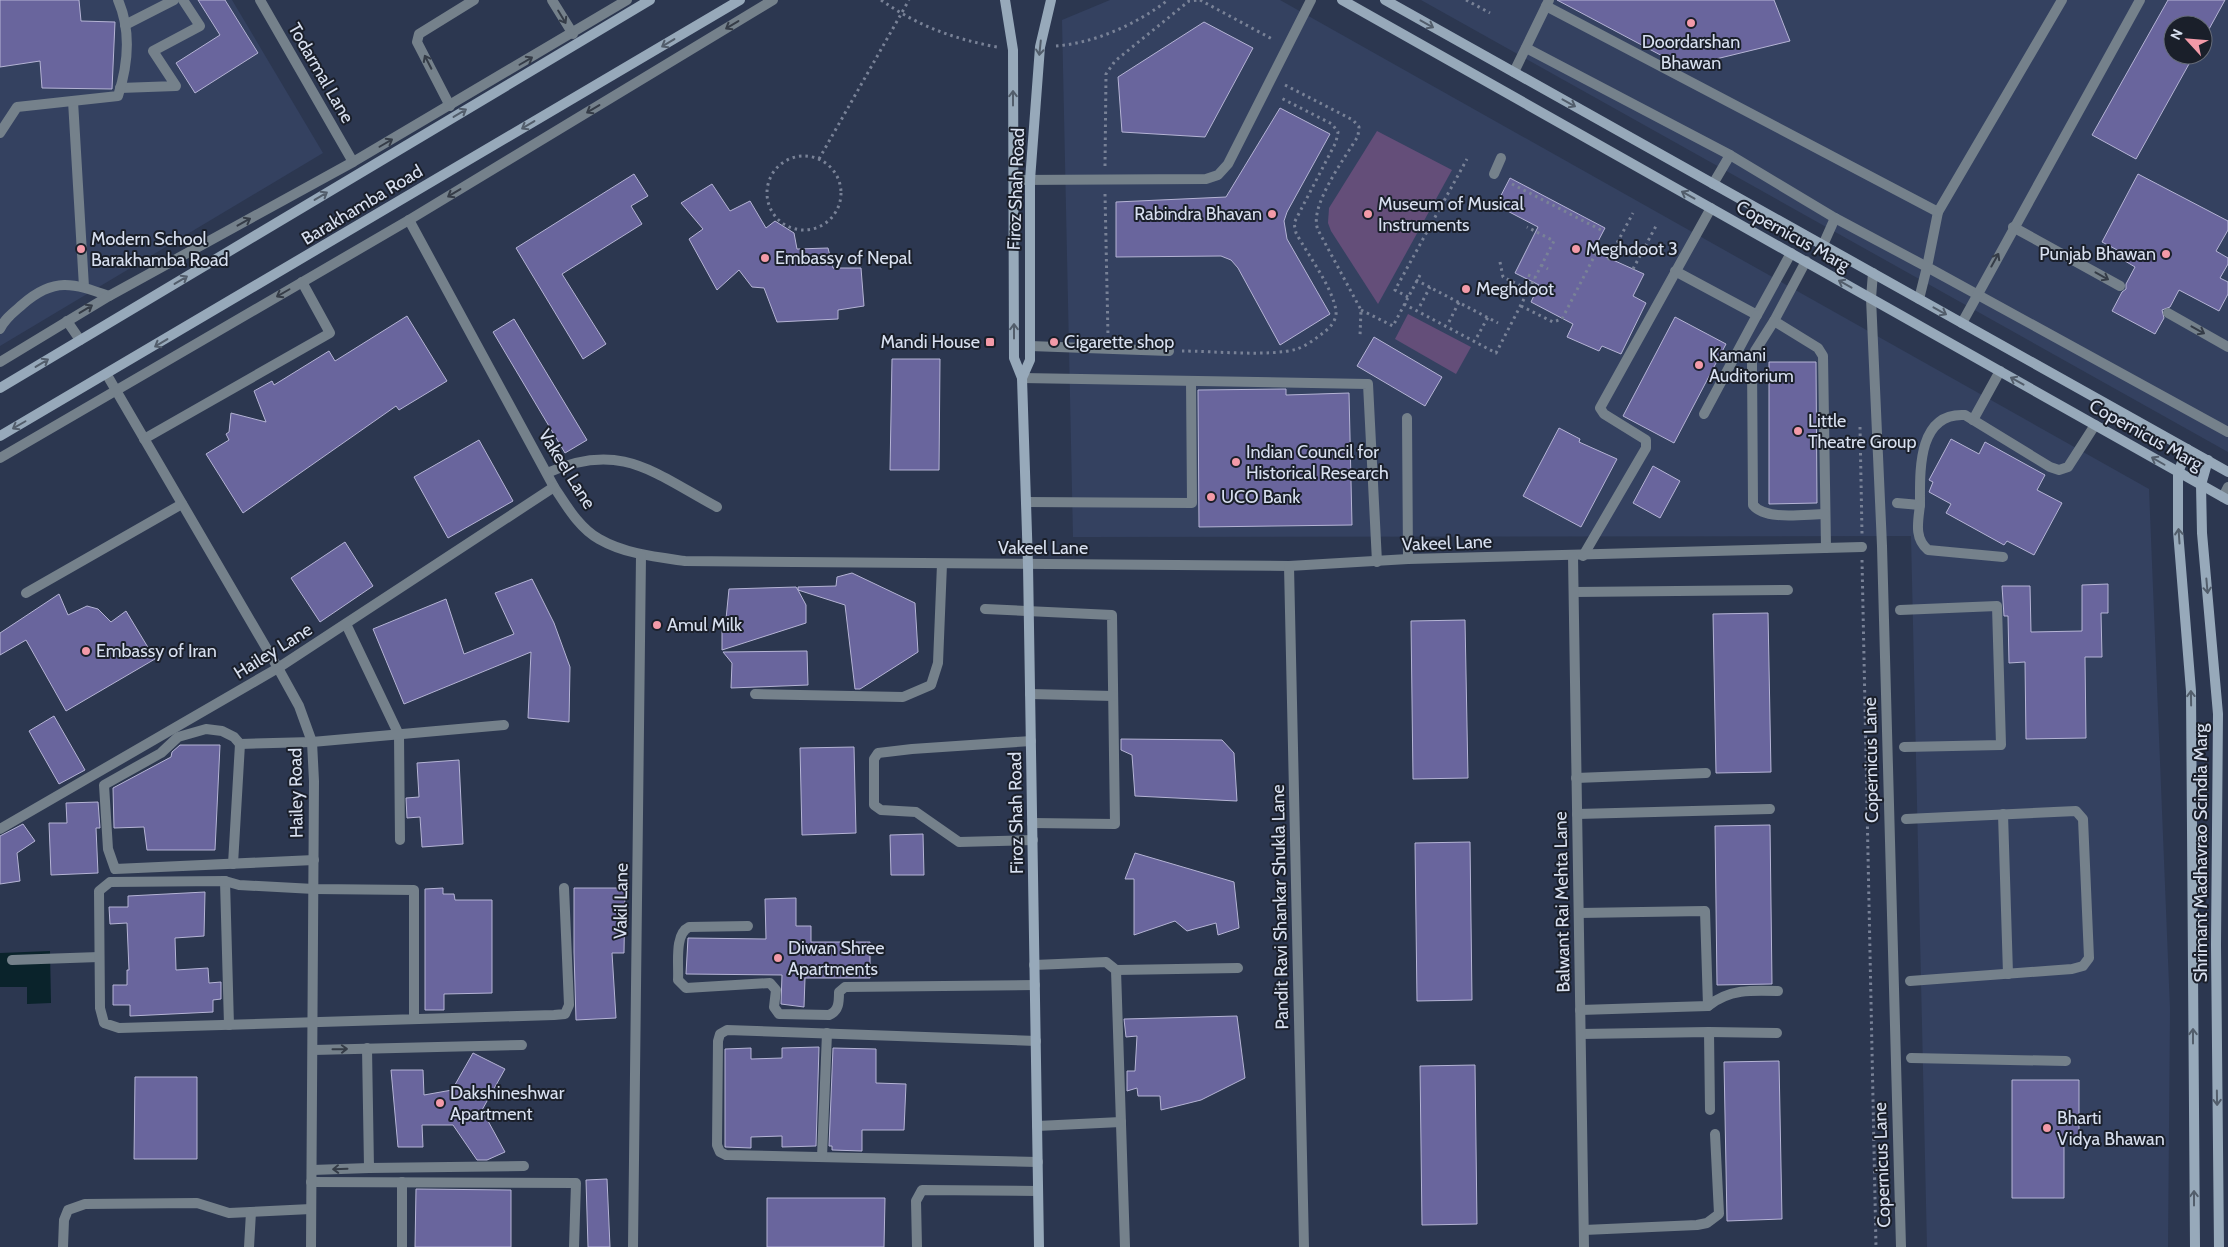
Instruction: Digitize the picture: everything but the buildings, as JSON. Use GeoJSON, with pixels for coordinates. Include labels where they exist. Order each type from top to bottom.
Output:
{"type":"FeatureCollection","features":[{"type":"Feature","properties":{"kind":"street"},"geometry":{"type":"LineString","coordinates":[[0,132],[17,107],[118,96],[124,79],[128,35],[118,0]]}},
{"type":"Feature","properties":{"kind":"street"},"geometry":{"type":"LineString","coordinates":[[125,25],[174,0]]}},
{"type":"Feature","properties":{"kind":"street"},"geometry":{"type":"LineString","coordinates":[[120,88],[176,86],[153,51],[200,26],[183,0]]}},
{"type":"Feature","properties":{"kind":"street","name":"Todarmal Lane"},"geometry":{"type":"LineString","coordinates":[[260,0],[353,162]]}},
{"type":"Feature","properties":{"kind":"street"},"geometry":{"type":"LineString","coordinates":[[450,106],[417,42],[419,34],[474,0]]}},
{"type":"Feature","properties":{"kind":"street"},"geometry":{"type":"LineString","coordinates":[[552,0],[573,34]]}},
{"type":"Feature","properties":{"kind":"street"},"geometry":{"type":"LineString","coordinates":[[0,362],[109,296],[353,162],[450,106],[627,0]]}},
{"type":"Feature","properties":{"kind":"street","name":"Barakhamba Road"},"geometry":{"type":"LineString","coordinates":[[0,388],[650,0]]}},
{"type":"Feature","properties":{"kind":"street","name":"Barakhamba Road"},"geometry":{"type":"LineString","coordinates":[[0,436],[107,375],[740,0]]}},
{"type":"Feature","properties":{"kind":"street"},"geometry":{"type":"LineString","coordinates":[[0,458],[409,220],[774,0]]}},
{"type":"Feature","properties":{"kind":"street","name":"Firoz Shah Road"},"geometry":{"type":"LineString","coordinates":[[1006,0],[1014,50],[1014,358],[1022,378],[1028,565],[1039,1247]]}},
{"type":"Feature","properties":{"kind":"street","name":"Firoz Shah Road"},"geometry":{"type":"LineString","coordinates":[[1022,378],[1030,360],[1030,180],[1040,47],[1050,0]]}},
{"type":"Feature","properties":{"kind":"street"},"geometry":{"type":"LineString","coordinates":[[1013,180],[1206,179],[1218,175],[1228,164],[1311,0]]}},
{"type":"Feature","properties":{"kind":"street","name":"Copernicus Marg"},"geometry":{"type":"LineString","coordinates":[[1342,0],[2225,498]]}},
{"type":"Feature","properties":{"kind":"street","name":"Copernicus Marg"},"geometry":{"type":"LineString","coordinates":[[1385,0],[2228,472]]}},
{"type":"Feature","properties":{"kind":"street"},"geometry":{"type":"LineString","coordinates":[[1919,299],[1928,267],[1938,212],[2062,0]]}},
{"type":"Feature","properties":{"kind":"street"},"geometry":{"type":"LineString","coordinates":[[1962,323],[2013,227],[2140,0]]}},
{"type":"Feature","properties":{"kind":"street"},"geometry":{"type":"LineString","coordinates":[[1514,72],[1548,3],[1938,212]]}},
{"type":"Feature","properties":{"kind":"street"},"geometry":{"type":"LineString","coordinates":[[1526,48],[1730,155],[1835,218],[1979,294],[2228,432]]}},
{"type":"Feature","properties":{"kind":"street"},"geometry":{"type":"LineString","coordinates":[[73,101],[84,287]]}},
{"type":"Feature","properties":{"kind":"street"},"geometry":{"type":"LineString","coordinates":[[1714,184],[1730,155]]}},
{"type":"Feature","properties":{"kind":"street"},"geometry":{"type":"LineString","coordinates":[[1494,174],[1501,158]]}},
{"type":"Feature","properties":{"kind":"street"},"geometry":{"type":"LineString","coordinates":[[1578,556],[1646,448],[1646,440],[1604,414],[1600,408],[1711,208]]}},
{"type":"Feature","properties":{"kind":"street"},"geometry":{"type":"LineString","coordinates":[[1823,245],[1835,218]]}},
{"type":"Feature","properties":{"kind":"street","name":"Vakeel Lane"},"geometry":{"type":"LineString","coordinates":[[409,220],[554,487],[573,515],[598,539],[641,555],[685,561],[1289,566],[1408,560],[1862,548]]}},
{"type":"Feature","properties":{"kind":"street"},"geometry":{"type":"LineString","coordinates":[[2013,227],[2120,286]]}},
{"type":"Feature","properties":{"kind":"street"},"geometry":{"type":"LineString","coordinates":[[1704,414],[1791,253]]}},
{"type":"Feature","properties":{"kind":"street"},"geometry":{"type":"LineString","coordinates":[[1806,262],[1774,321],[1755,351],[1752,362],[1753,505],[1759,512],[1768,514],[1825,514]]}},
{"type":"Feature","properties":{"kind":"street"},"geometry":{"type":"LineString","coordinates":[[1675,272],[1757,315]]}},
{"type":"Feature","properties":{"kind":"street","name":"Copernicus Lane"},"geometry":{"type":"LineString","coordinates":[[1873,273],[1871,298],[1882,546],[1901,1247]]}},
{"type":"Feature","properties":{"kind":"street"},"geometry":{"type":"LineString","coordinates":[[144,439],[330,333],[302,282]]}},
{"type":"Feature","properties":{"kind":"street"},"geometry":{"type":"LineString","coordinates":[[0,329],[5,319],[36,293],[56,284],[84,287],[109,296]]}},
{"type":"Feature","properties":{"kind":"street"},"geometry":{"type":"LineString","coordinates":[[2168,314],[2228,347]]}},
{"type":"Feature","properties":{"kind":"street"},"geometry":{"type":"LineString","coordinates":[[67,321],[80,340]]}},
{"type":"Feature","properties":{"kind":"street"},"geometry":{"type":"LineString","coordinates":[[1774,321],[1818,348],[1823,356],[1826,548]]}},
{"type":"Feature","properties":{"kind":"street"},"geometry":{"type":"LineString","coordinates":[[1030,346],[1169,351]]}},
{"type":"Feature","properties":{"kind":"street"},"geometry":{"type":"LineString","coordinates":[[1973,420],[2000,371]]}},
{"type":"Feature","properties":{"kind":"street","name":"Hailey Road"},"geometry":{"type":"LineString","coordinates":[[107,375],[278,668],[299,706],[312,742],[314,889],[311,1247]]}},
{"type":"Feature","properties":{"kind":"street"},"geometry":{"type":"LineString","coordinates":[[1022,378],[1368,384],[1377,562]]}},
{"type":"Feature","properties":{"kind":"street"},"geometry":{"type":"LineString","coordinates":[[1026,502],[1192,503],[1191,382]]}},
{"type":"Feature","properties":{"kind":"street"},"geometry":{"type":"LineString","coordinates":[[2003,557],[1928,550],[1921,544],[1918,530],[1920,468],[1924,447],[1933,428],[1940,419],[1952,414],[1965,415],[2050,467],[2059,470],[2068,467],[2095,425]]}},
{"type":"Feature","properties":{"kind":"street"},"geometry":{"type":"LineString","coordinates":[[1407,418],[1408,560]]}},
{"type":"Feature","properties":{"kind":"street"},"geometry":{"type":"LineString","coordinates":[[2178,472],[2187,450]]}},
{"type":"Feature","properties":{"kind":"street"},"geometry":{"type":"LineString","coordinates":[[547,474],[568,464],[592,459],[627,461],[642,466],[717,507]]}},
{"type":"Feature","properties":{"kind":"street","name":"Shrimant Madhavrao Scindia Marg"},"geometry":{"type":"LineString","coordinates":[[2208,460],[2201,485],[2202,533],[2218,714],[2216,945],[2219,1247]]}},
{"type":"Feature","properties":{"kind":"street","name":"Shrimant Madhavrao Scindia Marg"},"geometry":{"type":"LineString","coordinates":[[2178,472],[2178,531],[2191,691],[2194,1247]]}},
{"type":"Feature","properties":{"kind":"street","name":"Hailey Lane"},"geometry":{"type":"LineString","coordinates":[[0,829],[278,668],[554,487]]}},
{"type":"Feature","properties":{"kind":"street"},"geometry":{"type":"LineString","coordinates":[[2225,498],[2228,487]]}},
{"type":"Feature","properties":{"kind":"street"},"geometry":{"type":"LineString","coordinates":[[1897,503],[1920,505]]}},
{"type":"Feature","properties":{"kind":"street"},"geometry":{"type":"LineString","coordinates":[[26,594],[182,504]]}},
{"type":"Feature","properties":{"kind":"street","name":"Vakil Lane"},"geometry":{"type":"LineString","coordinates":[[633,1247],[641,555]]}},
{"type":"Feature","properties":{"kind":"street","name":"Balwant Rai Mehta Lane"},"geometry":{"type":"LineString","coordinates":[[1578,556],[1574,592],[1584,1247]]}},
{"type":"Feature","properties":{"kind":"street"},"geometry":{"type":"LineString","coordinates":[[755,694],[903,697],[931,685],[938,663],[942,564]]}},
{"type":"Feature","properties":{"kind":"street","name":"Pandit Ravi Shankar Shukla Lane"},"geometry":{"type":"LineString","coordinates":[[1289,566],[1304,1247]]}},
{"type":"Feature","properties":{"kind":"street"},"geometry":{"type":"LineString","coordinates":[[1574,592],[1788,590]]}},
{"type":"Feature","properties":{"kind":"street"},"geometry":{"type":"LineString","coordinates":[[1900,610],[1997,606],[2000,745],[1904,747]]}},
{"type":"Feature","properties":{"kind":"street"},"geometry":{"type":"LineString","coordinates":[[986,609],[1112,615],[1115,824],[1032,823]]}},
{"type":"Feature","properties":{"kind":"street"},"geometry":{"type":"LineString","coordinates":[[346,624],[399,735],[400,840]]}},
{"type":"Feature","properties":{"kind":"street"},"geometry":{"type":"LineString","coordinates":[[1030,694],[1113,696]]}},
{"type":"Feature","properties":{"kind":"street"},"geometry":{"type":"LineString","coordinates":[[240,744],[312,742],[504,725]]}},
{"type":"Feature","properties":{"kind":"street"},"geometry":{"type":"LineString","coordinates":[[233,864],[240,744],[234,736],[222,731],[206,729],[178,737],[161,752],[104,785],[108,849],[115,869],[233,864],[314,860]]}},
{"type":"Feature","properties":{"kind":"street"},"geometry":{"type":"LineString","coordinates":[[1031,741],[878,753],[874,759],[874,805],[881,810],[916,812],[959,842],[1032,840]]}},
{"type":"Feature","properties":{"kind":"street"},"geometry":{"type":"LineString","coordinates":[[1576,778],[1706,773]]}},
{"type":"Feature","properties":{"kind":"street"},"geometry":{"type":"LineString","coordinates":[[1577,814],[1770,808]]}},
{"type":"Feature","properties":{"kind":"street"},"geometry":{"type":"LineString","coordinates":[[1906,819],[2076,811],[2084,819],[2089,958],[2083,966],[2072,969],[1910,981]]}},
{"type":"Feature","properties":{"kind":"street"},"geometry":{"type":"LineString","coordinates":[[2003,814],[2008,974]]}},
{"type":"Feature","properties":{"kind":"street"},"geometry":{"type":"LineString","coordinates":[[225,881],[229,1025]]}},
{"type":"Feature","properties":{"kind":"street"},"geometry":{"type":"LineString","coordinates":[[414,1019],[414,890],[314,889],[239,885],[225,881],[110,882],[99,891],[100,1008],[104,1023],[119,1028],[229,1025],[313,1022],[414,1019],[565,1014],[569,1005],[564,888]]}},
{"type":"Feature","properties":{"kind":"street"},"geometry":{"type":"LineString","coordinates":[[1579,913],[1705,911],[1708,1006]]}},
{"type":"Feature","properties":{"kind":"street"},"geometry":{"type":"LineString","coordinates":[[748,926],[689,926],[683,930],[680,937],[678,980],[680,984],[686,988],[770,983],[776,990],[774,1007],[779,1014],[829,1015],[835,1012],[838,1006],[839,992],[845,986],[1035,984]]}},
{"type":"Feature","properties":{"kind":"street"},"geometry":{"type":"LineString","coordinates":[[12,960],[99,957]]}},
{"type":"Feature","properties":{"kind":"street"},"geometry":{"type":"LineString","coordinates":[[1034,965],[1106,962],[1116,970],[1238,968]]}},
{"type":"Feature","properties":{"kind":"street"},"geometry":{"type":"LineString","coordinates":[[1116,970],[1125,1247]]}},
{"type":"Feature","properties":{"kind":"street"},"geometry":{"type":"LineString","coordinates":[[1580,1010],[1708,1006],[1718,998],[1731,993],[1750,990],[1778,991]]}},
{"type":"Feature","properties":{"kind":"street"},"geometry":{"type":"LineString","coordinates":[[1036,1041],[727,1030],[720,1034],[718,1041],[717,1145],[720,1152],[726,1155],[1038,1162]]}},
{"type":"Feature","properties":{"kind":"street"},"geometry":{"type":"LineString","coordinates":[[1709,1032],[1710,1110]]}},
{"type":"Feature","properties":{"kind":"street"},"geometry":{"type":"LineString","coordinates":[[822,1157],[827,1033]]}},
{"type":"Feature","properties":{"kind":"street"},"geometry":{"type":"LineString","coordinates":[[1580,1034],[1777,1033]]}},
{"type":"Feature","properties":{"kind":"street"},"geometry":{"type":"LineString","coordinates":[[312,1050],[522,1045]]}},
{"type":"Feature","properties":{"kind":"street"},"geometry":{"type":"LineString","coordinates":[[367,1048],[369,1168]]}},
{"type":"Feature","properties":{"kind":"street"},"geometry":{"type":"LineString","coordinates":[[1911,1058],[2066,1060]]}},
{"type":"Feature","properties":{"kind":"street"},"geometry":{"type":"LineString","coordinates":[[1037,1126],[1120,1122]]}},
{"type":"Feature","properties":{"kind":"street"},"geometry":{"type":"LineString","coordinates":[[1584,1230],[1707,1223],[1719,1214],[1715,1134]]}},
{"type":"Feature","properties":{"kind":"street"},"geometry":{"type":"LineString","coordinates":[[312,1170],[524,1166]]}},
{"type":"Feature","properties":{"kind":"street"},"geometry":{"type":"LineString","coordinates":[[311,1182],[576,1183],[574,1247]]}},
{"type":"Feature","properties":{"kind":"street"},"geometry":{"type":"LineString","coordinates":[[402,1182],[402,1247]]}},
{"type":"Feature","properties":{"kind":"street"},"geometry":{"type":"LineString","coordinates":[[917,1247],[916,1201],[922,1190],[1038,1191]]}},
{"type":"Feature","properties":{"kind":"street"},"geometry":{"type":"LineString","coordinates":[[63,1247],[64,1220],[68,1210],[84,1204],[197,1203],[228,1213],[311,1209]]}},
{"type":"Feature","properties":{"kind":"street"},"geometry":{"type":"LineString","coordinates":[[249,1247],[251,1212]]}},
{"type":"Feature","properties":{"kind":"path"},"geometry":{"type":"LineString","coordinates":[[881,0],[901,14],[933,31],[965,41],[1014,50]]}},
{"type":"Feature","properties":{"kind":"path"},"geometry":{"type":"LineString","coordinates":[[819,158],[909,0]]}},
{"type":"Feature","properties":{"kind":"path"},"geometry":{"type":"LineString","coordinates":[[1040,47],[1065,46],[1098,37],[1129,24],[1168,0]]}},
{"type":"Feature","properties":{"kind":"path"},"geometry":{"type":"LineString","coordinates":[[1108,349],[1105,180],[1106,74],[1115,61],[1188,1],[1199,0],[1287,47]]}},
{"type":"Feature","properties":{"kind":"path"},"geometry":{"type":"LineString","coordinates":[[1466,0],[1490,13]]}},
{"type":"Feature","properties":{"kind":"path"},"geometry":{"type":"LineString","coordinates":[[1271,78],[1353,120],[1359,127],[1358,136],[1321,199],[1315,217],[1318,230],[1361,310],[1360,336]]}},
{"type":"Feature","properties":{"kind":"path"},"geometry":{"type":"LineString","coordinates":[[1169,351],[1281,352],[1298,348],[1314,340],[1328,329],[1334,321],[1336,313],[1331,296],[1296,233],[1294,223],[1336,142],[1338,132],[1332,124],[1265,90]]}},
{"type":"Feature","properties":{"kind":"path"},"geometry":{"type":"LineString","coordinates":[[793,157],[819,158],[836,174],[840,185],[838,208],[822,225],[811,229],[788,226],[775,215],[768,197],[768,184],[773,172],[782,163],[793,157]]}},
{"type":"Feature","properties":{"kind":"path"},"geometry":{"type":"LineString","coordinates":[[1408,297],[1395,290],[1467,159]]}},
{"type":"Feature","properties":{"kind":"path"},"geometry":{"type":"LineString","coordinates":[[1512,184],[1601,230]]}},
{"type":"Feature","properties":{"kind":"path"},"geometry":{"type":"LineString","coordinates":[[1608,260],[1633,213]]}},
{"type":"Feature","properties":{"kind":"path"},"geometry":{"type":"LineString","coordinates":[[1634,270],[1656,226]]}},
{"type":"Feature","properties":{"kind":"path"},"geometry":{"type":"LineString","coordinates":[[1404,304],[1496,353],[1554,241],[1527,227]]}},
{"type":"Feature","properties":{"kind":"path"},"geometry":{"type":"LineString","coordinates":[[1521,306],[1553,322],[1562,319],[1599,247]]}},
{"type":"Feature","properties":{"kind":"path"},"geometry":{"type":"LineString","coordinates":[[1500,262],[1503,276],[1529,290]]}},
{"type":"Feature","properties":{"kind":"path"},"geometry":{"type":"LineString","coordinates":[[1541,265],[1548,269]]}},
{"type":"Feature","properties":{"kind":"path"},"geometry":{"type":"LineString","coordinates":[[1361,310],[1393,326],[1420,275]]}},
{"type":"Feature","properties":{"kind":"path"},"geometry":{"type":"LineString","coordinates":[[1528,275],[1534,278]]}},
{"type":"Feature","properties":{"kind":"path"},"geometry":{"type":"LineString","coordinates":[[1416,280],[1498,323]]}},
{"type":"Feature","properties":{"kind":"path"},"geometry":{"type":"LineString","coordinates":[[1420,306],[1430,287]]}},
{"type":"Feature","properties":{"kind":"path"},"geometry":{"type":"LineString","coordinates":[[1449,322],[1459,302]]}},
{"type":"Feature","properties":{"kind":"path"},"geometry":{"type":"LineString","coordinates":[[1477,337],[1488,317]]}},
{"type":"Feature","properties":{"kind":"path"},"geometry":{"type":"LineString","coordinates":[[1859,420],[1876,1247]]}},
{"type":"Feature","properties":{"kind":"shaded area","name":"Modern School Barakhamba Road"},"geometry":{"type":"Polygon","coordinates":[[[0,0],[232,0],[323,153],[0,346],[0,0]]]}},
{"type":"Feature","properties":{"kind":"shaded area"},"geometry":{"type":"Polygon","coordinates":[[[1110,0],[1280,0],[2149,489],[2170,1009],[2168,1247],[1927,1247],[1911,536],[1073,537],[1062,20],[1110,0]]]}},
{"type":"Feature","properties":{"kind":"shaded area"},"geometry":{"type":"Polygon","coordinates":[[[1421,0],[2228,0],[2228,452],[1421,0]]]}},
{"type":"Feature","properties":{"kind":"shaded area"},"geometry":{"type":"Polygon","coordinates":[[[1377,131],[1452,170],[1378,304],[1331,231],[1328,223],[1329,208],[1377,131]]]}},
{"type":"Feature","properties":{"kind":"shaded area"},"geometry":{"type":"Polygon","coordinates":[[[1408,314],[1471,347],[1456,374],[1395,339],[1408,314]]]}},
{"type":"Feature","properties":{"kind":"shaded area"},"geometry":{"type":"Polygon","coordinates":[[[50,951],[51,1003],[27,1004],[27,987],[0,987],[0,953],[50,951]]]}},
{"type":"Feature","properties":{"kind":"place","name":"Doordarshan Bhawan"},"geometry":{"type":"Point","coordinates":[1691,23]}},
{"type":"Feature","properties":{"kind":"place","name":"Rabindra Bhavan"},"geometry":{"type":"Point","coordinates":[1272,214]}},
{"type":"Feature","properties":{"kind":"place","name":"Museum of Musical Instruments"},"geometry":{"type":"Point","coordinates":[1368,214]}},
{"type":"Feature","properties":{"kind":"place","name":"Modern School Barakhamba Road"},"geometry":{"type":"Point","coordinates":[81,249]}},
{"type":"Feature","properties":{"kind":"place","name":"Meghdoot 3"},"geometry":{"type":"Point","coordinates":[1576,249]}},
{"type":"Feature","properties":{"kind":"place","name":"Punjab Bhawan"},"geometry":{"type":"Point","coordinates":[2166,254]}},
{"type":"Feature","properties":{"kind":"place","name":"Embassy of Nepal"},"geometry":{"type":"Point","coordinates":[765,258]}},
{"type":"Feature","properties":{"kind":"place","name":"Meghdoot"},"geometry":{"type":"Point","coordinates":[1466,289]}},
{"type":"Feature","properties":{"kind":"place","name":"Mandi House"},"geometry":{"type":"Point","coordinates":[990,342]}},
{"type":"Feature","properties":{"kind":"place","name":"Cigarette shop"},"geometry":{"type":"Point","coordinates":[1054,342]}},
{"type":"Feature","properties":{"kind":"place","name":"Kamani Auditorium"},"geometry":{"type":"Point","coordinates":[1699,365]}},
{"type":"Feature","properties":{"kind":"place","name":"Little Theatre Group"},"geometry":{"type":"Point","coordinates":[1798,431]}},
{"type":"Feature","properties":{"kind":"place","name":"Indian Council for Historical Research"},"geometry":{"type":"Point","coordinates":[1236,462]}},
{"type":"Feature","properties":{"kind":"place","name":"UCO Bank"},"geometry":{"type":"Point","coordinates":[1211,497]}},
{"type":"Feature","properties":{"kind":"place","name":"Amul Milk"},"geometry":{"type":"Point","coordinates":[657,625]}},
{"type":"Feature","properties":{"kind":"place","name":"Embassy of Iran"},"geometry":{"type":"Point","coordinates":[86,651]}},
{"type":"Feature","properties":{"kind":"place","name":"Diwan Shree Apartments"},"geometry":{"type":"Point","coordinates":[778,958]}},
{"type":"Feature","properties":{"kind":"place","name":"Dakshineshwar Apartment"},"geometry":{"type":"Point","coordinates":[440,1103]}},
{"type":"Feature","properties":{"kind":"place","name":"Bharti Vidya Bhawan"},"geometry":{"type":"Point","coordinates":[2047,1128]}}]}
